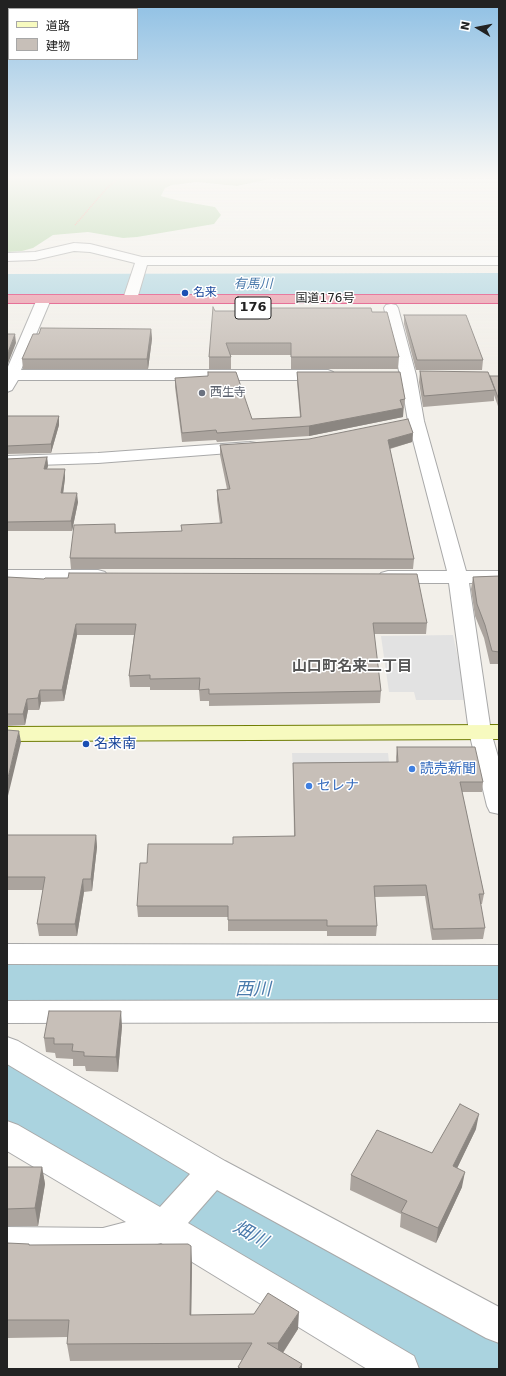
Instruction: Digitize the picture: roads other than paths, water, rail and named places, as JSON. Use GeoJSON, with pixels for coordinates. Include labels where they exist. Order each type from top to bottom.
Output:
{"type":"FeatureCollection","features":[{"type":"Feature","properties":{"kind":"highway","name":"国道176号"},"geometry":{"type":"LineString","coordinates":[[7,309],[131,295],[499,299]]}},
{"type":"Feature","properties":{"kind":"highway","name":"国道176号"},"geometry":{"type":"LineString","coordinates":[[7,299],[42,304],[499,308]]}},
{"type":"Feature","properties":{"kind":"street"},"geometry":{"type":"LineString","coordinates":[[7,257],[35,256],[74,247],[90,248],[142,261],[499,261]]}},
{"type":"Feature","properties":{"kind":"street"},"geometry":{"type":"LineString","coordinates":[[131,295],[142,261]]}},
{"type":"Feature","properties":{"kind":"street"},"geometry":{"type":"LineString","coordinates":[[42,304],[9,379],[346,375]]}},
{"type":"Feature","properties":{"kind":"street"},"geometry":{"type":"LineString","coordinates":[[391,308],[408,375],[409,422],[458,578],[490,732],[499,806]]}},
{"type":"Feature","properties":{"kind":"street"},"geometry":{"type":"LineString","coordinates":[[7,461],[98,458],[269,446]]}},
{"type":"Feature","properties":{"kind":"street"},"geometry":{"type":"LineString","coordinates":[[7,576],[118,576]]}},
{"type":"Feature","properties":{"kind":"street"},"geometry":{"type":"LineString","coordinates":[[371,577],[499,577]]}},
{"type":"Feature","properties":{"kind":"street"},"geometry":{"type":"LineString","coordinates":[[7,734],[490,732]]}},
{"type":"Feature","properties":{"kind":"street"},"geometry":{"type":"LineString","coordinates":[[7,954],[499,955]]}},
{"type":"Feature","properties":{"kind":"street"},"geometry":{"type":"LineString","coordinates":[[7,1012],[499,1011]]}},
{"type":"Feature","properties":{"kind":"street"},"geometry":{"type":"LineString","coordinates":[[7,1049],[209,1175],[499,1326]]}},
{"type":"Feature","properties":{"kind":"street"},"geometry":{"type":"LineString","coordinates":[[7,1135],[167,1223],[401,1369]]}},
{"type":"Feature","properties":{"kind":"street"},"geometry":{"type":"LineString","coordinates":[[7,1243],[103,1244],[167,1223],[209,1175]]}},
{"type":"Feature","properties":{"kind":"waterway","name":"有馬川"},"geometry":{"type":"LineString","coordinates":[[7,285],[499,284]]}},
{"type":"Feature","properties":{"kind":"waterway","name":"西川"},"geometry":{"type":"LineString","coordinates":[[7,990],[499,991]]}},
{"type":"Feature","properties":{"kind":"waterway","name":"畑川"},"geometry":{"type":"LineString","coordinates":[[7,1095],[91,1146],[315,1271],[499,1365]]}},
{"type":"Feature","properties":{"kind":"place","name":"名来"},"geometry":{"type":"Point","coordinates":[185,293]}},
{"type":"Feature","properties":{"kind":"place","name":"西生寺"},"geometry":{"type":"Point","coordinates":[202,393]}},
{"type":"Feature","properties":{"kind":"place","name":"名来南"},"geometry":{"type":"Point","coordinates":[86,744]}},
{"type":"Feature","properties":{"kind":"place","name":"読売新聞"},"geometry":{"type":"Point","coordinates":[412,769]}},
{"type":"Feature","properties":{"kind":"place","name":"セレナ"},"geometry":{"type":"Point","coordinates":[309,786]}},
{"type":"Feature","properties":{"kind":"district","name":"山口町名来二丁目"},"geometry":{"type":"Point","coordinates":[352,667]}}]}
